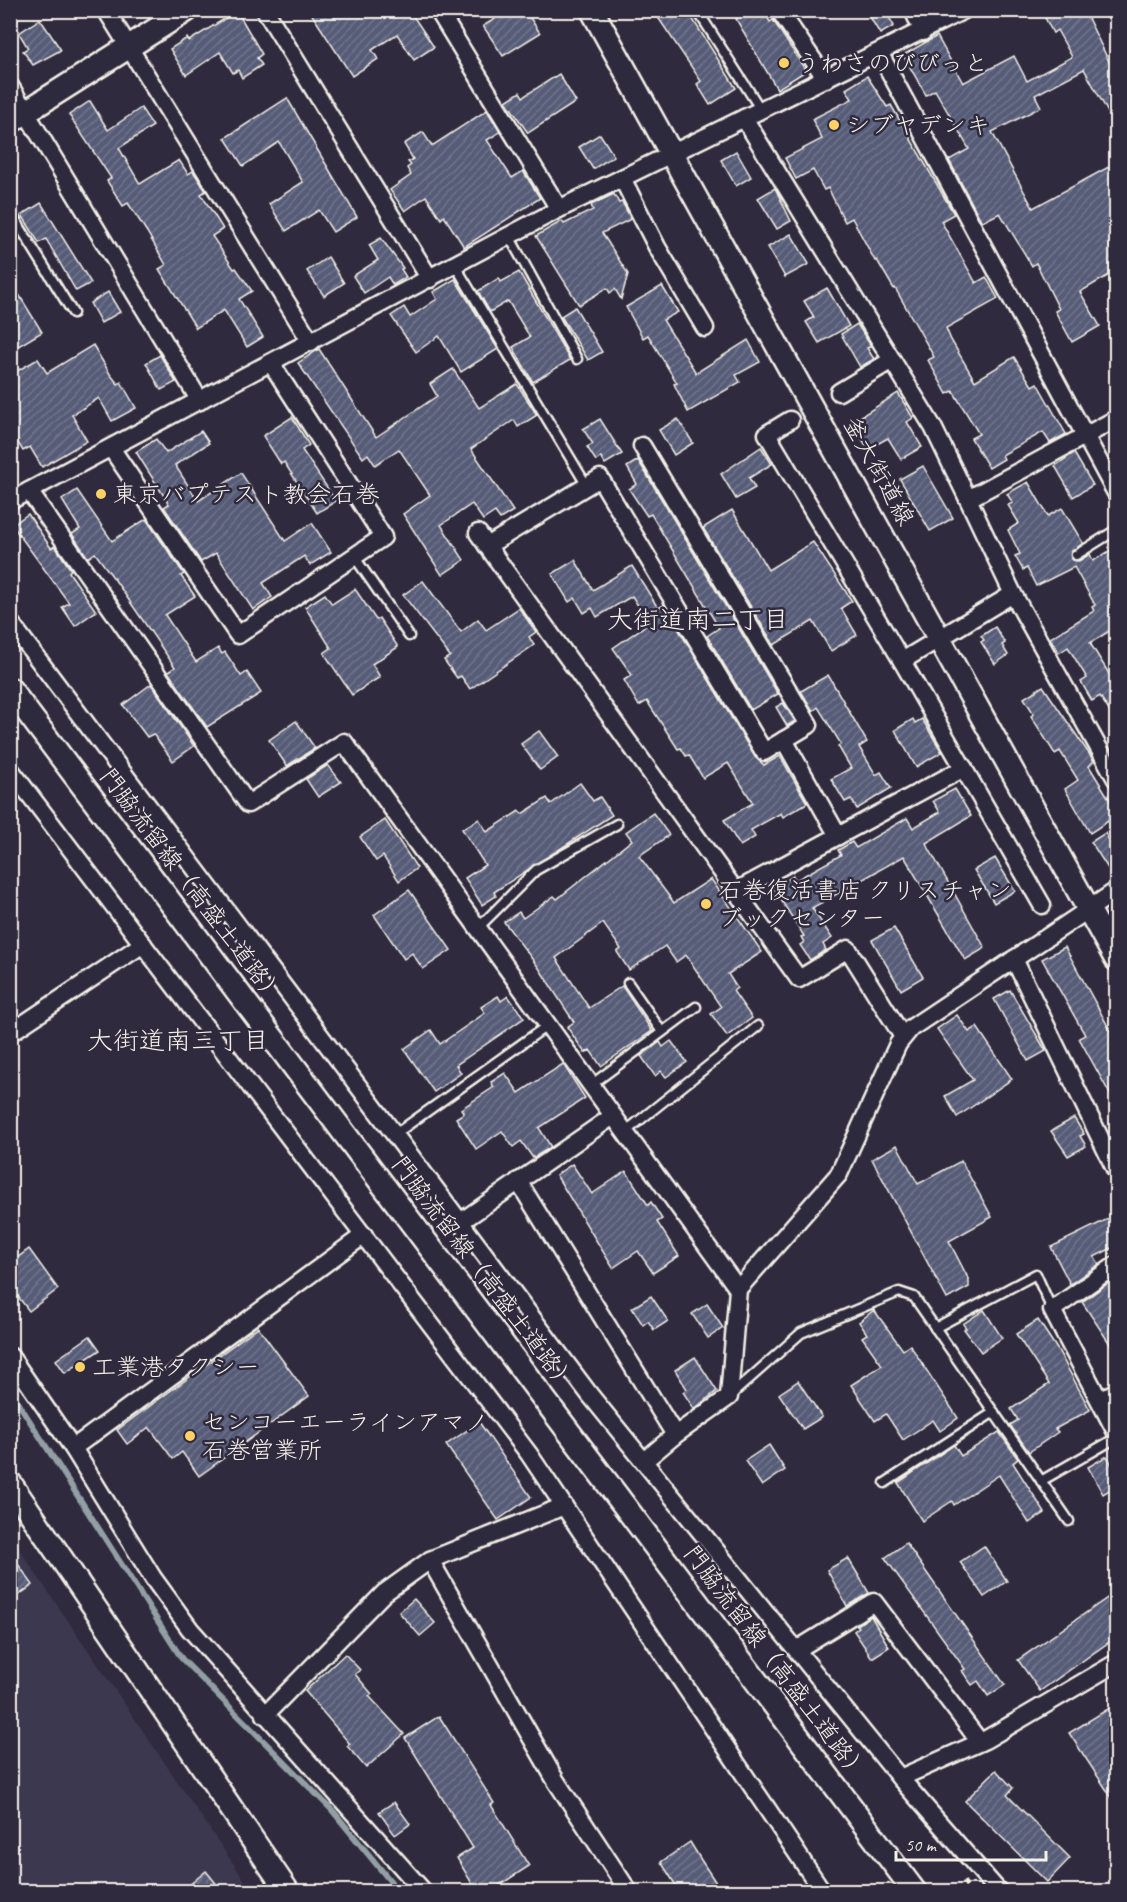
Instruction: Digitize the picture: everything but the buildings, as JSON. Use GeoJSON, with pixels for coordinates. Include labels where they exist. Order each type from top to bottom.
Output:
{"type":"FeatureCollection","features":[{"type":"Feature","properties":{"kind":"street"},"geometry":{"type":"LineString","coordinates":[[106,10],[311,342]]}},
{"type":"Feature","properties":{"kind":"street"},"geometry":{"type":"LineString","coordinates":[[18,117],[187,10]]}},
{"type":"Feature","properties":{"kind":"street"},"geometry":{"type":"LineString","coordinates":[[266,10],[430,279]]}},
{"type":"Feature","properties":{"kind":"street"},"geometry":{"type":"LineString","coordinates":[[438,10],[559,209]]}},
{"type":"Feature","properties":{"kind":"street","name":"釜大街道線"},"geometry":{"type":"LineString","coordinates":[[592,10],[1116,959]]}},
{"type":"Feature","properties":{"kind":"street"},"geometry":{"type":"LineString","coordinates":[[779,10],[826,79]]}},
{"type":"Feature","properties":{"kind":"street"},"geometry":{"type":"LineString","coordinates":[[913,10],[923,33]]}},
{"type":"Feature","properties":{"kind":"street"},"geometry":{"type":"LineString","coordinates":[[738,1289],[344,742],[248,804],[16,495],[111,448],[559,209],[923,33],[964,10]]}},
{"type":"Feature","properties":{"kind":"street"},"geometry":{"type":"LineString","coordinates":[[880,54],[1116,493]]}},
{"type":"Feature","properties":{"kind":"street"},"geometry":{"type":"LineString","coordinates":[[10,86],[18,117],[200,401]]}},
{"type":"Feature","properties":{"kind":"street"},"geometry":{"type":"LineString","coordinates":[[744,118],[933,427],[1013,594],[1052,668],[1116,779]]}},
{"type":"Feature","properties":{"kind":"street"},"geometry":{"type":"LineString","coordinates":[[622,178],[657,247],[705,328]]}},
{"type":"Feature","properties":{"kind":"street"},"geometry":{"type":"LineString","coordinates":[[839,392],[892,360]]}},
{"type":"Feature","properties":{"kind":"street"},"geometry":{"type":"LineString","coordinates":[[111,448],[238,635],[383,537],[271,363]]}},
{"type":"Feature","properties":{"kind":"street"},"geometry":{"type":"LineString","coordinates":[[968,499],[1116,419]]}},
{"type":"Feature","properties":{"kind":"street"},"geometry":{"type":"LineString","coordinates":[[790,420],[766,434],[902,661],[1042,905]]}},
{"type":"Feature","properties":{"kind":"street"},"geometry":{"type":"LineString","coordinates":[[642,446],[809,725],[764,752],[600,478],[483,539],[799,979],[848,949],[903,1037]]}},
{"type":"Feature","properties":{"kind":"street"},"geometry":{"type":"LineString","coordinates":[[902,661],[941,640],[1013,594]]}},
{"type":"Feature","properties":{"kind":"street"},"geometry":{"type":"LineString","coordinates":[[10,622],[459,1223],[644,1461],[798,1648],[900,1778],[999,1892]]}},
{"type":"Feature","properties":{"kind":"street","name":"門脇流留線（高盛土道路）"},"geometry":{"type":"LineString","coordinates":[[10,689],[915,1892]]}},
{"type":"Feature","properties":{"kind":"street"},"geometry":{"type":"LineString","coordinates":[[784,740],[838,836]]}},
{"type":"Feature","properties":{"kind":"street"},"geometry":{"type":"LineString","coordinates":[[736,891],[964,768]]}},
{"type":"Feature","properties":{"kind":"street"},"geometry":{"type":"LineString","coordinates":[[10,769],[529,1454],[823,1892]]}},
{"type":"Feature","properties":{"kind":"street"},"geometry":{"type":"LineString","coordinates":[[644,1461],[675,1435],[729,1397],[738,1289],[839,1174],[897,1044],[911,1028],[1116,891]]}},
{"type":"Feature","properties":{"kind":"street"},"geometry":{"type":"LineString","coordinates":[[10,1033],[143,944]]}},
{"type":"Feature","properties":{"kind":"street"},"geometry":{"type":"LineString","coordinates":[[1014,959],[1116,1171]]}},
{"type":"Feature","properties":{"kind":"street"},"geometry":{"type":"LineString","coordinates":[[459,1223],[613,1116]]}},
{"type":"Feature","properties":{"kind":"street"},"geometry":{"type":"LineString","coordinates":[[518,1181],[675,1435]]}},
{"type":"Feature","properties":{"kind":"street"},"geometry":{"type":"LineString","coordinates":[[73,1448],[364,1235]]}},
{"type":"Feature","properties":{"kind":"street"},"geometry":{"type":"LineString","coordinates":[[1116,1264],[1052,1310],[1116,1432]]}},
{"type":"Feature","properties":{"kind":"street"},"geometry":{"type":"LineString","coordinates":[[10,1356],[73,1448],[153,1578],[190,1629],[424,1892]]}},
{"type":"Feature","properties":{"kind":"street"},"geometry":{"type":"LineString","coordinates":[[1101,1401],[1116,1391]]}},
{"type":"Feature","properties":{"kind":"street"},"geometry":{"type":"LineString","coordinates":[[12,1489],[288,1892]]}},
{"type":"Feature","properties":{"kind":"street"},"geometry":{"type":"LineString","coordinates":[[265,1715],[384,1593],[430,1560],[564,1506]]}},
{"type":"Feature","properties":{"kind":"street"},"geometry":{"type":"LineString","coordinates":[[430,1560],[556,1781],[629,1892]]}},
{"type":"Feature","properties":{"kind":"street"},"geometry":{"type":"LineString","coordinates":[[798,1648],[873,1602],[980,1742]]}},
{"type":"Feature","properties":{"kind":"street"},"geometry":{"type":"LineString","coordinates":[[900,1778],[980,1742],[1116,1663]]}},
{"type":"Feature","properties":{"kind":"lane"},"geometry":{"type":"LineString","coordinates":[[697,10],[761,111]]}},
{"type":"Feature","properties":{"kind":"lane"},"geometry":{"type":"LineString","coordinates":[[10,211],[73,313]]}},
{"type":"Feature","properties":{"kind":"lane"},"geometry":{"type":"LineString","coordinates":[[509,236],[577,359]]}},
{"type":"Feature","properties":{"kind":"lane"},"geometry":{"type":"LineString","coordinates":[[455,265],[587,486]]}},
{"type":"Feature","properties":{"kind":"lane"},"geometry":{"type":"LineString","coordinates":[[1076,555],[1116,530]]}},
{"type":"Feature","properties":{"kind":"lane"},"geometry":{"type":"LineString","coordinates":[[354,556],[409,636]]}},
{"type":"Feature","properties":{"kind":"lane"},"geometry":{"type":"LineString","coordinates":[[478,928],[536,870],[617,824]]}},
{"type":"Feature","properties":{"kind":"lane"},"geometry":{"type":"LineString","coordinates":[[627,983],[662,1032]]}},
{"type":"Feature","properties":{"kind":"lane"},"geometry":{"type":"LineString","coordinates":[[591,1085],[696,1007]]}},
{"type":"Feature","properties":{"kind":"lane"},"geometry":{"type":"LineString","coordinates":[[393,1135],[548,1025]]}},
{"type":"Feature","properties":{"kind":"lane"},"geometry":{"type":"LineString","coordinates":[[625,1132],[758,1026]]}},
{"type":"Feature","properties":{"kind":"lane"},"geometry":{"type":"LineString","coordinates":[[935,1328],[1036,1275],[1052,1310]]}},
{"type":"Feature","properties":{"kind":"lane"},"geometry":{"type":"LineString","coordinates":[[729,1397],[801,1333],[898,1292],[914,1297],[1069,1521]]}},
{"type":"Feature","properties":{"kind":"lane"},"geometry":{"type":"LineString","coordinates":[[885,1483],[994,1412]]}},
{"type":"Feature","properties":{"kind":"lane"},"geometry":{"type":"LineString","coordinates":[[1041,1481],[1116,1438]]}},
{"type":"Feature","properties":{"kind":"shaded area"},"geometry":{"type":"Polygon","coordinates":[[[11,1537],[252,1891],[11,1891],[11,1537]]]}},
{"type":"Feature","properties":{"kind":"waterway"},"geometry":{"type":"LineString","coordinates":[[10,1390],[182,1659],[332,1810],[391,1882]]}},
{"type":"Feature","properties":{"kind":"place","name":"うわさのびびっと"},"geometry":{"type":"Point","coordinates":[784,63]}},
{"type":"Feature","properties":{"kind":"place","name":"シブヤデンキ"},"geometry":{"type":"Point","coordinates":[834,125]}},
{"type":"Feature","properties":{"kind":"place","name":"東京バプテスト教会石巻"},"geometry":{"type":"Point","coordinates":[101,494]}},
{"type":"Feature","properties":{"kind":"place","name":"石巻復活書店 クリスチャン ブックセンター"},"geometry":{"type":"Point","coordinates":[706,904]}},
{"type":"Feature","properties":{"kind":"place","name":"工業港タクシー"},"geometry":{"type":"Point","coordinates":[80,1367]}},
{"type":"Feature","properties":{"kind":"place","name":"センコーエーラインアマノ 石巻営業所"},"geometry":{"type":"Point","coordinates":[190,1436]}},
{"type":"Feature","properties":{"kind":"district","name":"大街道南二丁目"},"geometry":{"type":"Point","coordinates":[698,619]}},
{"type":"Feature","properties":{"kind":"district","name":"大街道南三丁目"},"geometry":{"type":"Point","coordinates":[178,1040]}}]}
